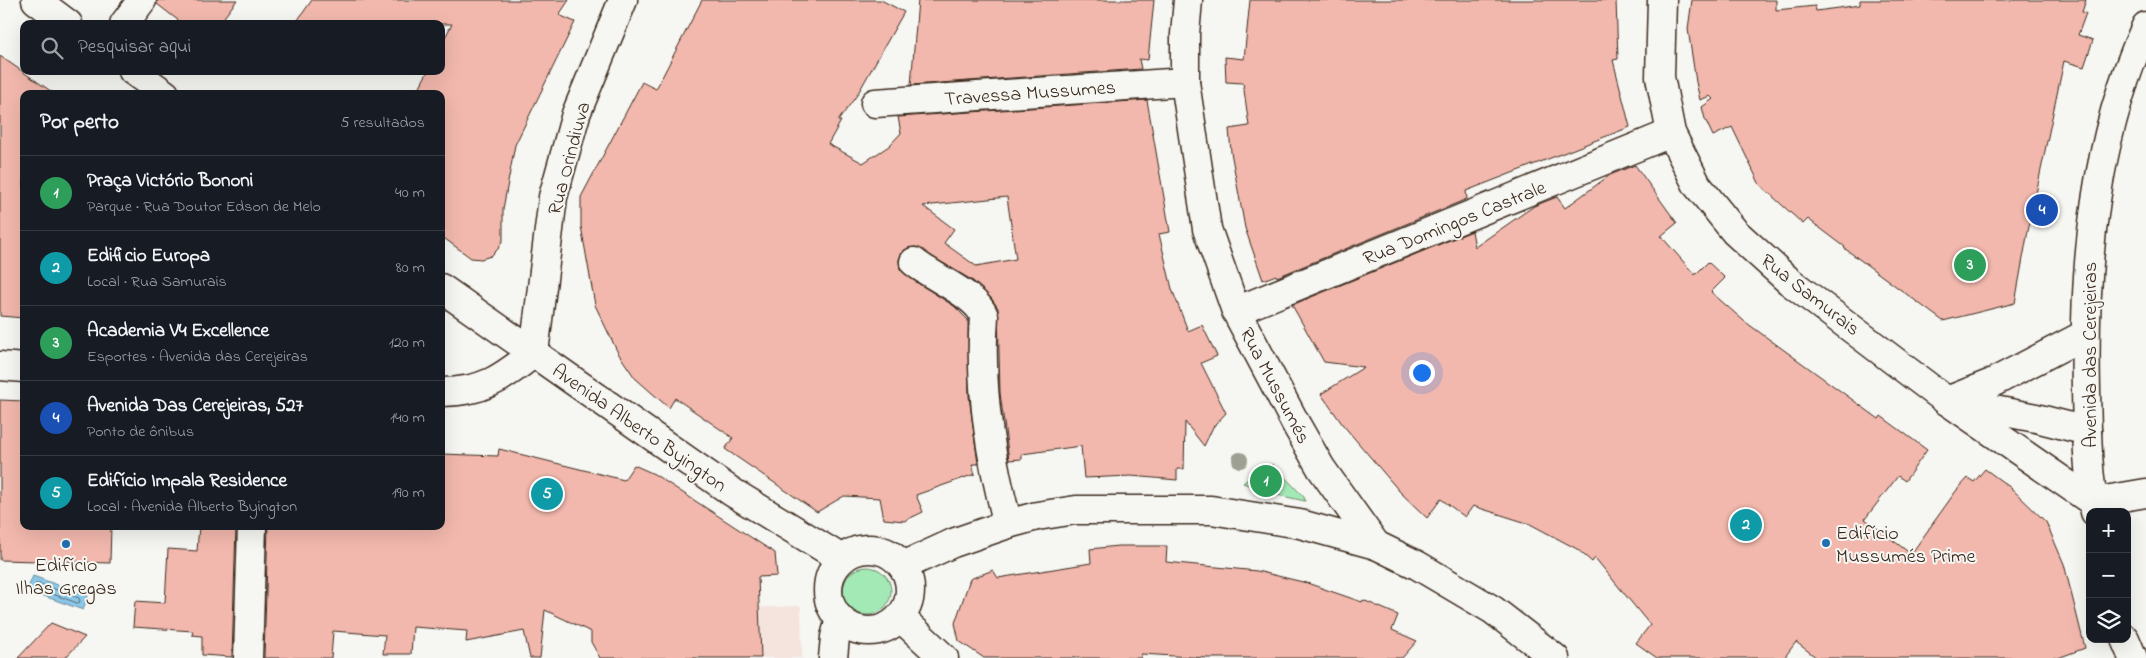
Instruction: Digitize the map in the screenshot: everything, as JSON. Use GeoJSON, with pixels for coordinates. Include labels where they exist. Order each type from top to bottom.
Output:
{"type":"FeatureCollection","features":[{"type":"Feature","properties":{"kind":"street"},"geometry":{"type":"LineString","coordinates":[[36,0],[63,20]]}},
{"type":"Feature","properties":{"kind":"street"},"geometry":{"type":"LineString","coordinates":[[127,20],[142,0]]}},
{"type":"Feature","properties":{"kind":"street","name":"Rua Orindiuva"},"geometry":{"type":"LineString","coordinates":[[534,353],[553,197],[576,114],[624,0]]}},
{"type":"Feature","properties":{"kind":"street","name":"Rua Mussumés"},"geometry":{"type":"LineString","coordinates":[[1188,0],[1185,34],[1185,82],[1207,229],[1236,311],[1321,468],[1376,544],[1417,565],[1494,610],[1555,658]]}},
{"type":"Feature","properties":{"kind":"street","name":"Rua Samurais"},"geometry":{"type":"LineString","coordinates":[[1662,0],[1660,77],[1671,133],[1697,185],[1740,237],[1789,281],[1947,401],[2094,507]]}},
{"type":"Feature","properties":{"kind":"street","name":"Avenida das Cerejeiras"},"geometry":{"type":"LineString","coordinates":[[2094,507],[2087,431],[2084,335],[2088,259],[2098,179],[2115,111],[2146,26]]}},
{"type":"Feature","properties":{"kind":"street"},"geometry":{"type":"LineString","coordinates":[[138,75],[159,90]]}},
{"type":"Feature","properties":{"kind":"street","name":"Travessa Mussumes"},"geometry":{"type":"LineString","coordinates":[[875,103],[1185,82]]}},
{"type":"Feature","properties":{"kind":"street","name":"Rua Domingos Castrale"},"geometry":{"type":"LineString","coordinates":[[1236,311],[1671,133]]}},
{"type":"Feature","properties":{"kind":"street"},"geometry":{"type":"LineString","coordinates":[[914,262],[929,274],[965,295],[982,311],[984,316],[983,366],[990,442],[1008,524]]}},
{"type":"Feature","properties":{"kind":"street","name":"Avenida Alberto Byington"},"geometry":{"type":"LineString","coordinates":[[445,291],[732,492],[842,559]]}},
{"type":"Feature","properties":{"kind":"street"},"geometry":{"type":"LineString","coordinates":[[1947,401],[1992,384],[2084,335]]}},
{"type":"Feature","properties":{"kind":"street"},"geometry":{"type":"LineString","coordinates":[[445,392],[476,389],[501,379],[534,353]]}},
{"type":"Feature","properties":{"kind":"street"},"geometry":{"type":"LineString","coordinates":[[0,366],[20,368]]}},
{"type":"Feature","properties":{"kind":"street"},"geometry":{"type":"LineString","coordinates":[[1947,401],[2036,418],[2087,431]]}},
{"type":"Feature","properties":{"kind":"street"},"geometry":{"type":"LineString","coordinates":[[2094,507],[2146,493]]}},
{"type":"Feature","properties":{"kind":"street"},"geometry":{"type":"LineString","coordinates":[[902,566],[953,543],[1008,524],[1038,516],[1076,510],[1211,510],[1300,524],[1376,544]]}},
{"type":"Feature","properties":{"kind":"street"},"geometry":{"type":"LineString","coordinates":[[248,658],[252,530]]}},
{"type":"Feature","properties":{"kind":"street"},"geometry":{"type":"LineString","coordinates":[[867,549],[880,551],[893,557],[902,566],[909,579],[910,592],[907,606],[900,618],[889,626],[877,630],[864,631],[851,627],[840,619],[832,608],[828,596],[829,582],[834,570],[842,559],[854,552],[867,549]]}},
{"type":"Feature","properties":{"kind":"street"},"geometry":{"type":"LineString","coordinates":[[900,618],[944,658]]}},
{"type":"Feature","properties":{"kind":"street"},"geometry":{"type":"LineString","coordinates":[[833,658],[835,637],[840,619]]}},
{"type":"Feature","properties":{"kind":"street"},"geometry":{"type":"LineString","coordinates":[[2127,643],[2133,658]]}},
{"type":"Feature","properties":{"kind":"shaded area"},"geometry":{"type":"Polygon","coordinates":[[[801,606],[802,658],[669,658],[693,610],[801,606]]]}},
{"type":"Feature","properties":{"kind":"green space"},"geometry":{"type":"Polygon","coordinates":[[[1272,464],[1304,497],[1305,501],[1273,494],[1243,483],[1256,473],[1271,467],[1272,464]]]}},
{"type":"Feature","properties":{"kind":"green space"},"geometry":{"type":"Polygon","coordinates":[[[867,567],[876,569],[884,574],[889,582],[891,591],[889,600],[884,608],[876,613],[867,615],[858,613],[850,608],[845,600],[843,591],[845,582],[850,574],[858,569],[867,567]]]}},
{"type":"Feature","properties":{"kind":"water"},"geometry":{"type":"Polygon","coordinates":[[[33,576],[88,596],[83,610],[27,590],[33,576]]]}},
{"type":"Feature","properties":{"kind":"building"},"geometry":{"type":"Polygon","coordinates":[[[157,0],[237,0],[222,20],[178,20],[157,4],[157,0]]]}},
{"type":"Feature","properties":{"kind":"building"},"geometry":{"type":"Polygon","coordinates":[[[312,0],[569,0],[559,15],[575,22],[515,145],[503,209],[503,240],[491,256],[481,259],[471,258],[445,239],[445,90],[418,90],[426,75],[445,75],[445,37],[452,24],[445,24],[445,20],[298,20],[312,0]]]}},
{"type":"Feature","properties":{"kind":"building"},"geometry":{"type":"Polygon","coordinates":[[[702,0],[881,0],[904,12],[857,95],[838,121],[841,121],[828,144],[863,163],[889,146],[901,133],[898,117],[1147,100],[1170,232],[1159,234],[1172,289],[1188,331],[1202,325],[1217,356],[1201,363],[1226,413],[1213,427],[1204,446],[1185,422],[1184,469],[1177,469],[1177,480],[1131,476],[1084,478],[1081,446],[1022,454],[1022,459],[1009,460],[1000,393],[998,308],[991,298],[973,281],[916,247],[908,248],[902,252],[899,260],[900,269],[913,280],[954,306],[968,320],[969,396],[978,464],[972,464],[975,474],[916,495],[923,512],[904,521],[884,519],[880,498],[844,496],[817,512],[725,449],[733,438],[675,398],[669,408],[635,378],[618,353],[595,305],[581,226],[581,197],[642,82],[656,89],[702,0]],[[1007,197],[923,206],[954,229],[944,243],[976,266],[1016,259],[1007,197]]]}},
{"type":"Feature","properties":{"kind":"building"},"geometry":{"type":"Polygon","coordinates":[[[918,0],[1154,0],[1148,60],[1139,59],[1141,69],[911,85],[918,0]]]}},
{"type":"Feature","properties":{"kind":"building"},"geometry":{"type":"Polygon","coordinates":[[[1250,0],[1616,0],[1618,59],[1613,60],[1630,127],[1466,191],[1467,199],[1277,277],[1276,275],[1263,280],[1245,228],[1231,152],[1229,129],[1249,126],[1243,83],[1226,82],[1225,57],[1244,59],[1250,0]]]}},
{"type":"Feature","properties":{"kind":"building"},"geometry":{"type":"Polygon","coordinates":[[[1692,0],[1776,0],[1776,10],[1815,6],[1816,11],[1860,5],[1860,0],[2086,0],[2082,12],[2086,13],[2078,35],[2093,40],[2084,67],[2064,61],[2027,236],[2015,303],[1943,321],[1808,219],[1803,224],[1760,185],[1732,127],[1713,136],[1705,119],[1702,107],[1713,99],[1710,96],[1700,100],[1696,82],[1688,29],[1692,0]]]}},
{"type":"Feature","properties":{"kind":"building"},"geometry":{"type":"Polygon","coordinates":[[[0,56],[20,70],[20,75],[28,75],[49,90],[20,90],[20,318],[0,316],[0,56]]]}},
{"type":"Feature","properties":{"kind":"building"},"geometry":{"type":"Polygon","coordinates":[[[1635,165],[1677,223],[1661,236],[1695,275],[1708,262],[1725,278],[1711,292],[1744,321],[1879,419],[1881,416],[1927,450],[1905,481],[1898,476],[1865,519],[1911,554],[1956,491],[1968,478],[1974,482],[1985,469],[2011,488],[2046,522],[2064,564],[2085,648],[2058,658],[1817,658],[1796,642],[1784,658],[1657,658],[1636,643],[1650,625],[1595,558],[1592,562],[1577,549],[1530,524],[1473,506],[1465,517],[1441,499],[1427,518],[1400,492],[1343,425],[1321,394],[1364,367],[1324,362],[1292,305],[1472,231],[1475,247],[1534,206],[1557,197],[1565,208],[1610,175],[1635,165]]]}},
{"type":"Feature","properties":{"kind":"building"},"geometry":{"type":"Polygon","coordinates":[[[0,400],[20,401],[20,530],[111,530],[110,563],[0,560],[0,400]]]}},
{"type":"Feature","properties":{"kind":"building"},"geometry":{"type":"Polygon","coordinates":[[[499,449],[624,480],[634,465],[654,474],[775,553],[777,576],[758,577],[761,658],[600,658],[591,642],[591,632],[545,610],[540,658],[530,658],[524,631],[466,642],[467,631],[413,627],[411,654],[383,654],[385,635],[333,631],[331,658],[264,658],[268,530],[445,530],[445,454],[498,456],[499,449]]]}},
{"type":"Feature","properties":{"kind":"building"},"geometry":{"type":"Polygon","coordinates":[[[199,530],[236,530],[232,657],[202,655],[202,636],[192,635],[193,631],[133,627],[135,601],[165,603],[168,549],[197,551],[199,530]]]}},
{"type":"Feature","properties":{"kind":"building"},"geometry":{"type":"Polygon","coordinates":[[[1118,546],[1167,546],[1166,562],[1257,571],[1307,583],[1362,602],[1363,600],[1398,615],[1392,630],[1417,641],[1402,658],[1207,658],[1141,654],[1141,658],[984,658],[959,641],[955,623],[970,579],[993,570],[998,578],[1091,563],[1090,549],[1118,546]]]}},
{"type":"Feature","properties":{"kind":"building"},"geometry":{"type":"Polygon","coordinates":[[[51,623],[85,637],[65,658],[18,658],[51,623]]]}},
{"type":"Feature","properties":{"kind":"place","name":"Avenida Das Cerejeiras, 527"},"geometry":{"type":"Point","coordinates":[2042,210]}},
{"type":"Feature","properties":{"kind":"place","name":"Academia V4 Excellence"},"geometry":{"type":"Point","coordinates":[1970,265]}},
{"type":"Feature","properties":{"kind":"place","name":"Praça Victório Bononi"},"geometry":{"type":"Point","coordinates":[1266,481]}},
{"type":"Feature","properties":{"kind":"place","name":"Edifício Impala Residence"},"geometry":{"type":"Point","coordinates":[547,494]}},
{"type":"Feature","properties":{"kind":"place","name":"Edificio Europa"},"geometry":{"type":"Point","coordinates":[1746,525]}},
{"type":"Feature","properties":{"kind":"place","name":"Edifício Mussumés Prime"},"geometry":{"type":"Point","coordinates":[1826,543]}},
{"type":"Feature","properties":{"kind":"place","name":"Edifício Ilhas Gregas"},"geometry":{"type":"Point","coordinates":[66,544]}}]}
